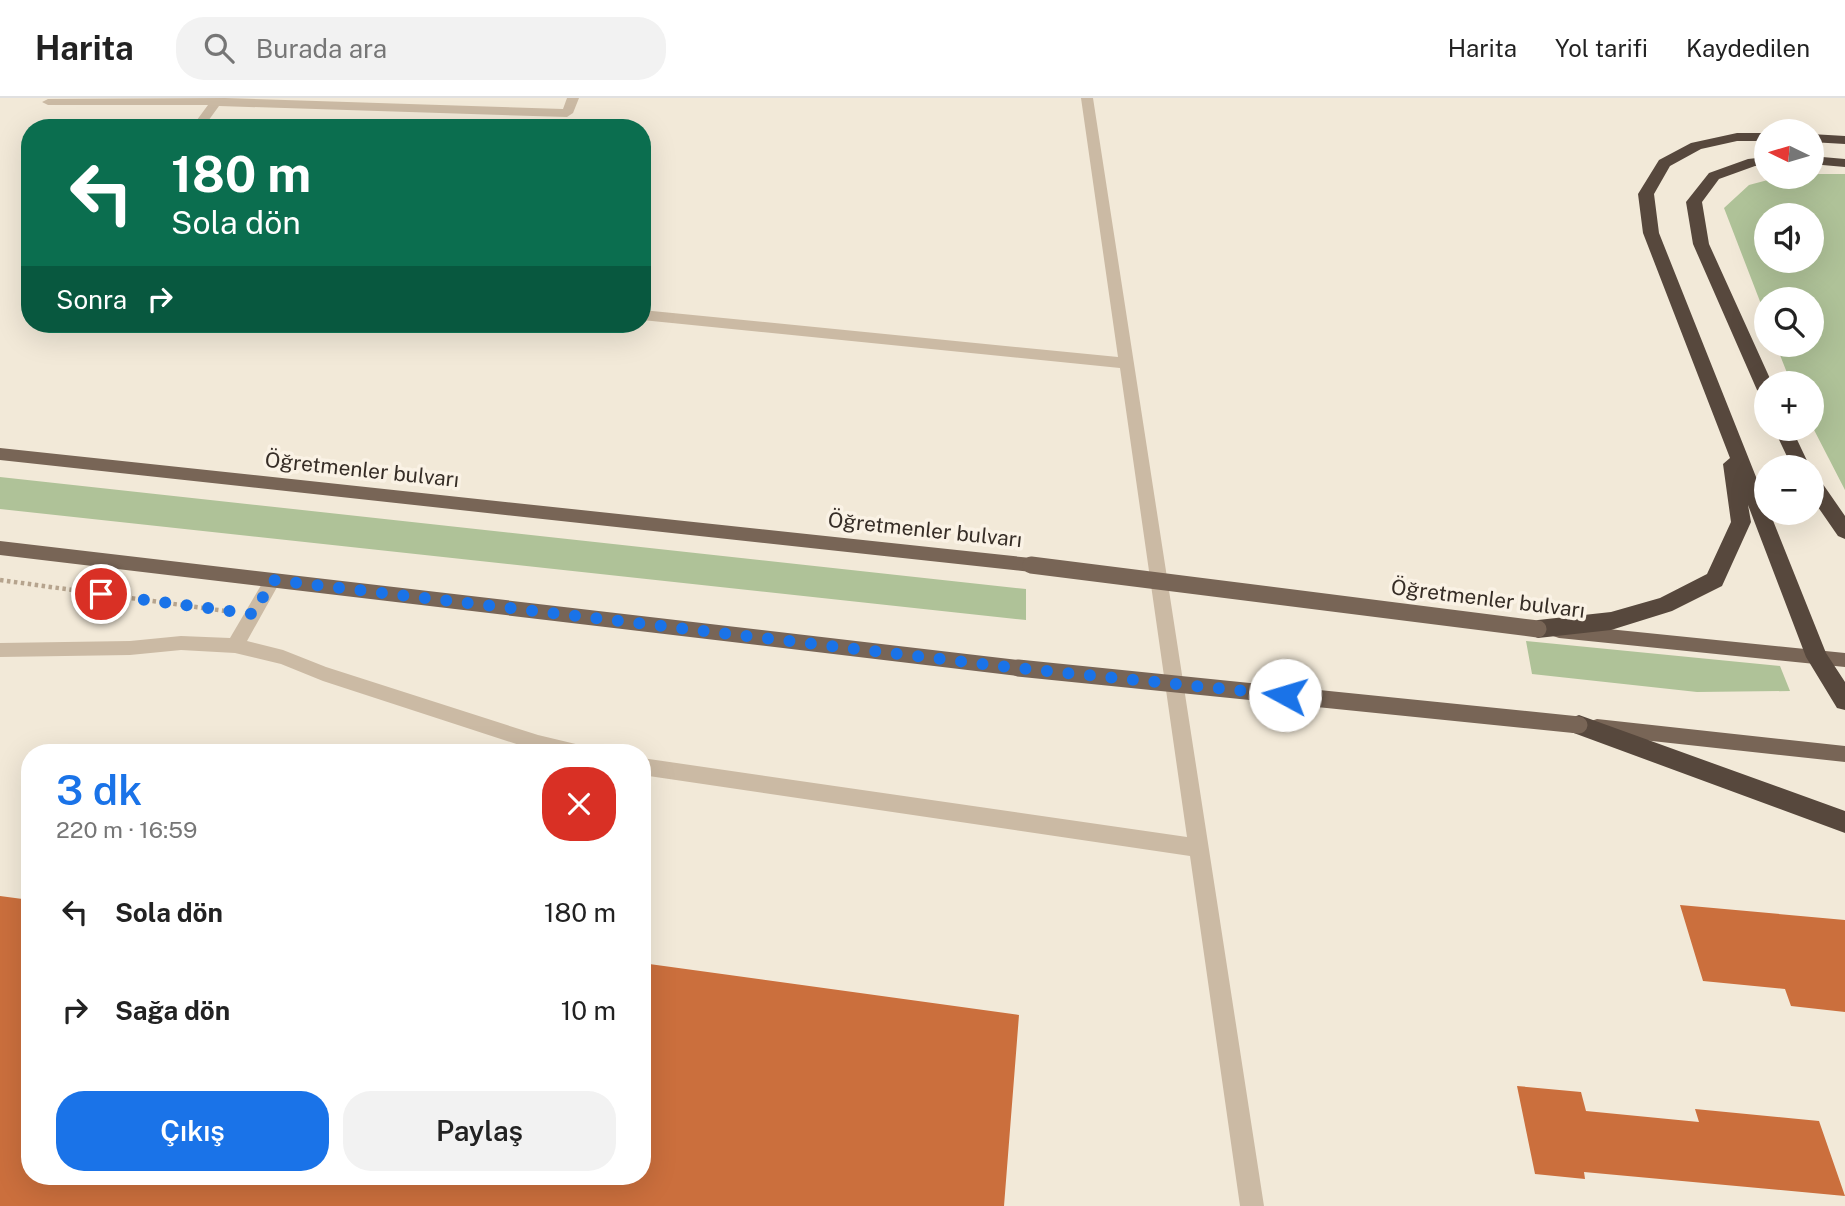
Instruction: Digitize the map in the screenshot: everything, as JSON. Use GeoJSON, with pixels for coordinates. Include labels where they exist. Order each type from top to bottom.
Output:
{"type":"FeatureCollection","features":[{"type":"Feature","properties":{"kind":"highway"},"geometry":{"type":"LineString","coordinates":[[1754,137],[1737,137],[1696,146],[1664,163],[1646,194],[1651,233],[1817,657],[1845,701]]}},
{"type":"Feature","properties":{"kind":"highway"},"geometry":{"type":"LineString","coordinates":[[1824,139],[1845,140]]}},
{"type":"Feature","properties":{"kind":"highway"},"geometry":{"type":"LineString","coordinates":[[1824,161],[1845,163]]}},
{"type":"Feature","properties":{"kind":"highway"},"geometry":{"type":"LineString","coordinates":[[1754,162],[1714,176],[1694,202],[1700,244],[1757,371]]}},
{"type":"Feature","properties":{"kind":"highway"},"geometry":{"type":"LineString","coordinates":[[1538,629],[1611,621],[1665,605],[1716,580],[1741,522],[1725,424]]}},
{"type":"Feature","properties":{"kind":"highway"},"geometry":{"type":"LineString","coordinates":[[1824,501],[1845,531]]}},
{"type":"Feature","properties":{"kind":"highway"},"geometry":{"type":"LineString","coordinates":[[1580,725],[1845,822]]}},
{"type":"Feature","properties":{"kind":"main road","name":"Öğretmenler bulvarı"},"geometry":{"type":"LineString","coordinates":[[0,454],[1031,565],[1538,629],[1845,660]]}},
{"type":"Feature","properties":{"kind":"main road"},"geometry":{"type":"LineString","coordinates":[[0,548],[1017,668],[1845,754]]}},
{"type":"Feature","properties":{"kind":"street"},"geometry":{"type":"LineString","coordinates":[[48,102],[218,100],[567,113],[573,98]]}},
{"type":"Feature","properties":{"kind":"street"},"geometry":{"type":"LineString","coordinates":[[1087,98],[1124,363],[1251,1206]]}},
{"type":"Feature","properties":{"kind":"street"},"geometry":{"type":"LineString","coordinates":[[204,119],[218,100]]}},
{"type":"Feature","properties":{"kind":"street"},"geometry":{"type":"LineString","coordinates":[[651,316],[1124,363]]}},
{"type":"Feature","properties":{"kind":"street"},"geometry":{"type":"LineString","coordinates":[[235,646],[273,580]]}},
{"type":"Feature","properties":{"kind":"street"},"geometry":{"type":"LineString","coordinates":[[0,650],[130,648],[181,643],[235,646],[283,657],[323,673],[542,744]]}},
{"type":"Feature","properties":{"kind":"street"},"geometry":{"type":"LineString","coordinates":[[651,767],[1198,848]]}},
{"type":"Feature","properties":{"kind":"path"},"geometry":{"type":"LineString","coordinates":[[0,580],[253,614]]}},
{"type":"Feature","properties":{"kind":"green space"},"geometry":{"type":"Polygon","coordinates":[[[1824,174],[1845,174],[1845,490],[1820,441],[1824,441],[1824,371],[1786,371],[1781,357],[1824,357],[1824,287],[1754,287],[1724,208],[1749,185],[1754,184],[1754,189],[1824,189],[1824,174]]]}},
{"type":"Feature","properties":{"kind":"green space"},"geometry":{"type":"Polygon","coordinates":[[[0,477],[1026,589],[1026,620],[0,509],[0,477]]]}},
{"type":"Feature","properties":{"kind":"green space"},"geometry":{"type":"Polygon","coordinates":[[[1526,641],[1780,666],[1790,691],[1697,692],[1532,674],[1526,641]]]}},
{"type":"Feature","properties":{"kind":"building"},"geometry":{"type":"Polygon","coordinates":[[[0,896],[21,899],[21,1185],[651,1185],[651,964],[1019,1015],[1004,1206],[0,1206],[0,896]]]}},
{"type":"Feature","properties":{"kind":"building"},"geometry":{"type":"Polygon","coordinates":[[[1680,905],[1845,920],[1845,1012],[1791,1006],[1785,989],[1703,981],[1680,905]]]}},
{"type":"Feature","properties":{"kind":"building"},"geometry":{"type":"Polygon","coordinates":[[[1517,1086],[1581,1092],[1586,1111],[1699,1122],[1695,1109],[1819,1121],[1845,1196],[1584,1172],[1585,1179],[1535,1174],[1517,1086]]]}},
{"type":"Feature","properties":{"kind":"route"},"geometry":{"type":"LineString","coordinates":[[101,594],[253,614],[273,580],[1017,668],[1285,695]]}}]}
